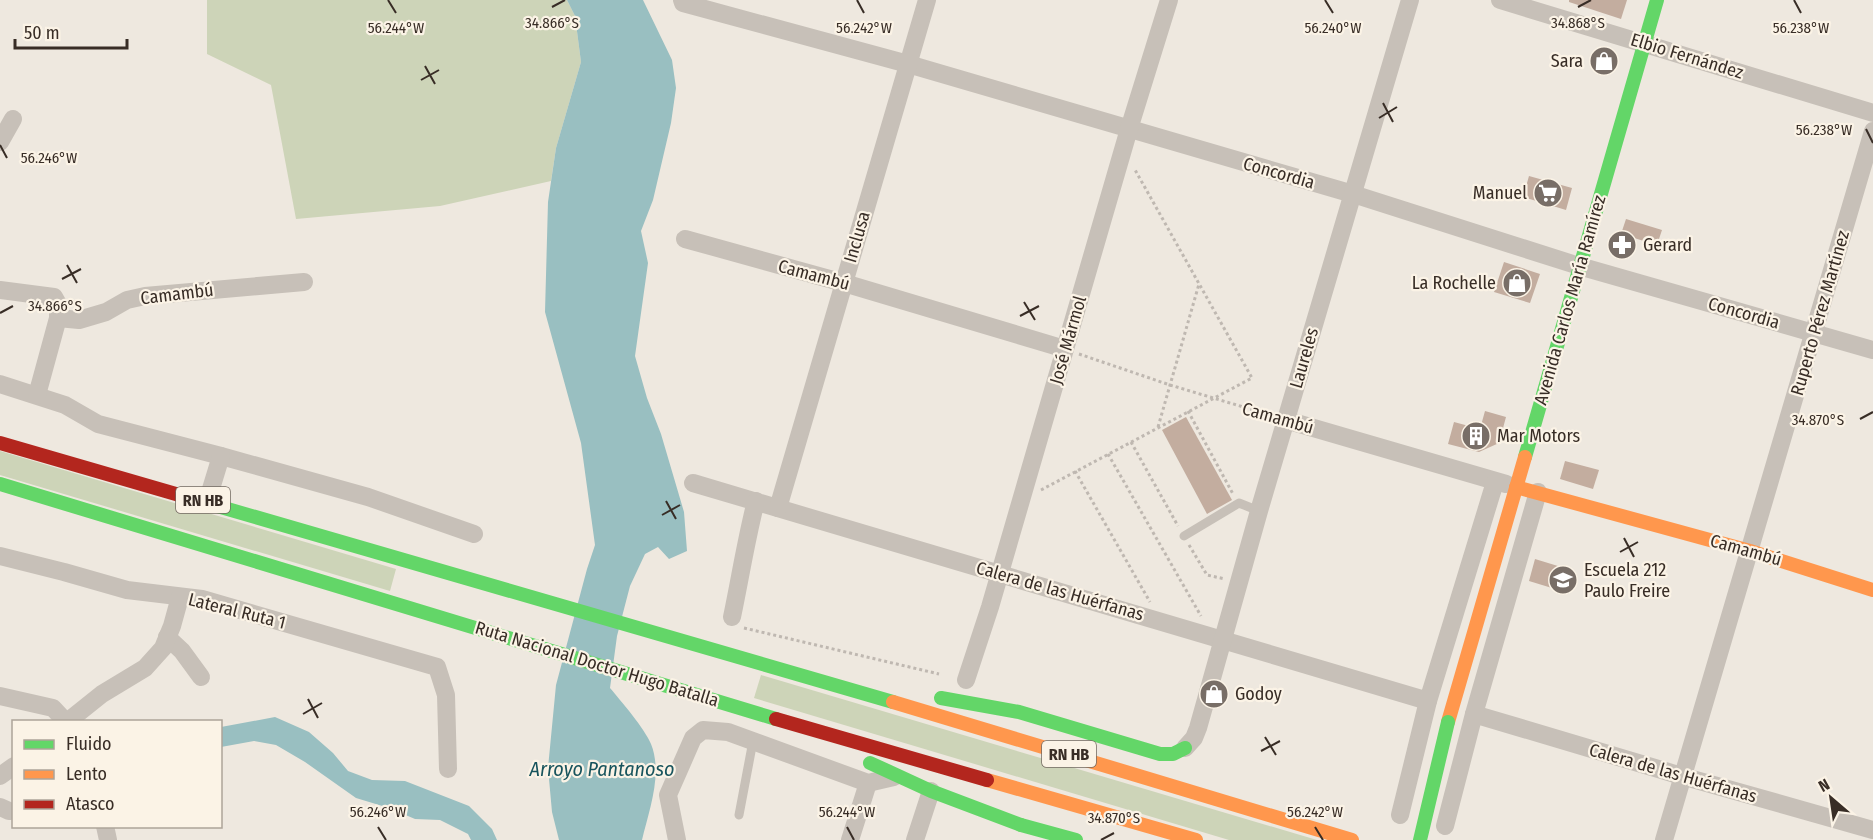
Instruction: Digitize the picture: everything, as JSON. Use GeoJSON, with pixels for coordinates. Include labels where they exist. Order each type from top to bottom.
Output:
{"type":"FeatureCollection","features":[{"type":"Feature","properties":{"kind":"main road","name":"Avenida Carlos María Ramírez"},"geometry":{"type":"LineString","coordinates":[[1420,840],[1448,722],[1657,0]]}},
{"type":"Feature","properties":{"kind":"main road","name":"RN HB"},"geometry":{"type":"LineString","coordinates":[[0,443],[762,662],[1352,840]]}},
{"type":"Feature","properties":{"kind":"main road","name":"Ruta Nacional Doctor Hugo Batalla"},"geometry":{"type":"LineString","coordinates":[[0,484],[776,719],[1196,840]]}},
{"type":"Feature","properties":{"kind":"main road","name":"Camambú"},"geometry":{"type":"LineString","coordinates":[[1516,487],[1750,551],[1873,590]]}},
{"type":"Feature","properties":{"kind":"main road"},"geometry":{"type":"LineString","coordinates":[[785,669],[1019,712],[1160,754],[1173,754],[1185,748]]}},
{"type":"Feature","properties":{"kind":"main road"},"geometry":{"type":"LineString","coordinates":[[776,719],[931,791],[1021,825],[1076,840]]}},
{"type":"Feature","properties":{"kind":"street","name":"Inclusa"},"geometry":{"type":"LineString","coordinates":[[777,508],[927,0]]}},
{"type":"Feature","properties":{"kind":"street","name":"José Mármol"},"geometry":{"type":"LineString","coordinates":[[966,680],[1169,0]]}},
{"type":"Feature","properties":{"kind":"street","name":"Laureles"},"geometry":{"type":"LineString","coordinates":[[1185,748],[1194,738],[1198,728],[1217,637],[1238,582],[1410,0]]}},
{"type":"Feature","properties":{"kind":"street","name":"Elbio Fernández"},"geometry":{"type":"LineString","coordinates":[[1500,0],[1873,113]]}},
{"type":"Feature","properties":{"kind":"street","name":"Concordia"},"geometry":{"type":"LineString","coordinates":[[682,1],[908,64],[1353,194],[1580,266],[1873,350]]}},
{"type":"Feature","properties":{"kind":"street"},"geometry":{"type":"LineString","coordinates":[[0,142],[14,119]]}},
{"type":"Feature","properties":{"kind":"street","name":"Ruperto Pérez Martínez"},"geometry":{"type":"LineString","coordinates":[[1664,840],[1873,130]]}},
{"type":"Feature","properties":{"kind":"street","name":"Camambú"},"geometry":{"type":"LineString","coordinates":[[685,239],[844,283],[1065,349]]}},
{"type":"Feature","properties":{"kind":"street","name":"Camambú"},"geometry":{"type":"LineString","coordinates":[[58,318],[79,320],[106,312],[127,300],[145,296],[304,282]]}},
{"type":"Feature","properties":{"kind":"street"},"geometry":{"type":"LineString","coordinates":[[0,290],[54,297],[58,304],[58,318],[37,395]]}},
{"type":"Feature","properties":{"kind":"street"},"geometry":{"type":"LineString","coordinates":[[0,384],[65,405],[99,424],[368,497],[474,534]]}},
{"type":"Feature","properties":{"kind":"street","name":"Camambú"},"geometry":{"type":"LineString","coordinates":[[1286,420],[1516,487]]}},
{"type":"Feature","properties":{"kind":"street"},"geometry":{"type":"LineString","coordinates":[[207,502],[221,456]]}},
{"type":"Feature","properties":{"kind":"street"},"geometry":{"type":"LineString","coordinates":[[1495,482],[1428,701],[1401,809],[1447,820],[1474,714],[1538,492]]}},
{"type":"Feature","properties":{"kind":"street","name":"Calera de las Huérfanas"},"geometry":{"type":"LineString","coordinates":[[693,483],[1428,701]]}},
{"type":"Feature","properties":{"kind":"street"},"geometry":{"type":"LineString","coordinates":[[732,617],[744,561],[746,538],[756,501]]}},
{"type":"Feature","properties":{"kind":"street","name":"Lateral Ruta 1"},"geometry":{"type":"LineString","coordinates":[[0,556],[127,590],[202,599],[437,667],[446,695],[448,769]]}},
{"type":"Feature","properties":{"kind":"street"},"geometry":{"type":"LineString","coordinates":[[69,720],[102,694],[144,668],[163,648],[180,597]]}},
{"type":"Feature","properties":{"kind":"street"},"geometry":{"type":"LineString","coordinates":[[167,637],[182,651],[201,677]]}},
{"type":"Feature","properties":{"kind":"street"},"geometry":{"type":"LineString","coordinates":[[0,696],[53,708],[64,720]]}},
{"type":"Feature","properties":{"kind":"street","name":"Calera de las Huérfanas"},"geometry":{"type":"LineString","coordinates":[[1474,714],[1873,830]]}},
{"type":"Feature","properties":{"kind":"street"},"geometry":{"type":"LineString","coordinates":[[676,840],[668,795],[693,738],[703,730],[728,732],[868,783],[898,776]]}},
{"type":"Feature","properties":{"kind":"street"},"geometry":{"type":"LineString","coordinates":[[850,840],[868,783]]}},
{"type":"Feature","properties":{"kind":"street"},"geometry":{"type":"LineString","coordinates":[[915,840],[931,791]]}},
{"type":"Feature","properties":{"kind":"lane"},"geometry":{"type":"LineString","coordinates":[[1184,536],[1239,503],[1259,511]]}},
{"type":"Feature","properties":{"kind":"lane"},"geometry":{"type":"LineString","coordinates":[[739,815],[753,741]]}},
{"type":"Feature","properties":{"kind":"path"},"geometry":{"type":"LineString","coordinates":[[1020,500],[1252,378],[1123,149]]}},
{"type":"Feature","properties":{"kind":"path"},"geometry":{"type":"LineString","coordinates":[[1158,427],[1199,282]]}},
{"type":"Feature","properties":{"kind":"path","name":"Camambú"},"geometry":{"type":"LineString","coordinates":[[1065,349],[1170,385],[1286,420]]}},
{"type":"Feature","properties":{"kind":"path"},"geometry":{"type":"LineString","coordinates":[[1188,411],[1239,503]]}},
{"type":"Feature","properties":{"kind":"path"},"geometry":{"type":"LineString","coordinates":[[1131,442],[1206,575],[1238,582]]}},
{"type":"Feature","properties":{"kind":"path"},"geometry":{"type":"LineString","coordinates":[[1108,454],[1217,637]]}},
{"type":"Feature","properties":{"kind":"path"},"geometry":{"type":"LineString","coordinates":[[1075,471],[1161,621]]}},
{"type":"Feature","properties":{"kind":"path"},"geometry":{"type":"LineString","coordinates":[[732,617],[741,627],[966,680]]}},
{"type":"Feature","properties":{"kind":"green space"},"geometry":{"type":"Polygon","coordinates":[[[207,0],[567,0],[575,16],[581,62],[556,148],[551,181],[440,206],[296,219],[271,85],[207,54],[207,0]]]}},
{"type":"Feature","properties":{"kind":"green space"},"geometry":{"type":"Polygon","coordinates":[[[0,451],[396,569],[390,591],[0,475],[0,451]]]}},
{"type":"Feature","properties":{"kind":"green space"},"geometry":{"type":"Polygon","coordinates":[[[761,675],[1317,840],[1229,840],[754,698],[761,675]]]}},
{"type":"Feature","properties":{"kind":"water","name":"Arroyo Pantanoso"},"geometry":{"type":"Polygon","coordinates":[[[567,0],[643,0],[672,60],[676,88],[671,123],[653,200],[641,231],[648,263],[635,356],[684,512],[687,551],[669,559],[658,547],[645,554],[630,586],[617,636],[610,688],[644,731],[654,756],[656,767],[654,792],[642,840],[559,840],[552,812],[548,768],[556,685],[595,545],[581,443],[545,312],[548,202],[556,148],[581,62],[575,16],[567,0]]]}},
{"type":"Feature","properties":{"kind":"water"},"geometry":{"type":"Polygon","coordinates":[[[275,717],[309,732],[333,753],[348,771],[372,780],[405,781],[469,806],[492,829],[497,840],[471,840],[468,834],[440,820],[415,819],[356,798],[305,762],[276,745],[254,741],[222,747],[222,727],[275,717]]]}},
{"type":"Feature","properties":{"kind":"building"},"geometry":{"type":"Polygon","coordinates":[[[1569,0],[1627,0],[1621,19],[1569,2],[1569,0]]]}},
{"type":"Feature","properties":{"kind":"building","name":"Manuel"},"geometry":{"type":"Polygon","coordinates":[[[1529,176],[1572,188],[1566,210],[1523,197],[1529,176]]]}},
{"type":"Feature","properties":{"kind":"building"},"geometry":{"type":"Polygon","coordinates":[[[1626,219],[1662,230],[1657,245],[1621,234],[1626,219]]]}},
{"type":"Feature","properties":{"kind":"building","name":"La Rochelle"},"geometry":{"type":"Polygon","coordinates":[[[1504,262],[1540,274],[1530,303],[1494,292],[1504,262]]]}},
{"type":"Feature","properties":{"kind":"building","name":"Mar Motors"},"geometry":{"type":"Polygon","coordinates":[[[1485,411],[1506,417],[1499,443],[1479,452],[1448,444],[1454,422],[1480,429],[1485,411]]]}},
{"type":"Feature","properties":{"kind":"building"},"geometry":{"type":"Polygon","coordinates":[[[1186,417],[1232,500],[1207,514],[1162,430],[1186,417]]]}},
{"type":"Feature","properties":{"kind":"building"},"geometry":{"type":"Polygon","coordinates":[[[1565,461],[1599,470],[1593,489],[1560,479],[1565,461]]]}},
{"type":"Feature","properties":{"kind":"building"},"geometry":{"type":"Polygon","coordinates":[[[1535,559],[1571,570],[1565,592],[1529,581],[1535,559]]]}},
{"type":"Feature","properties":{"kind":"traffic: fast"},"geometry":{"type":"LineString","coordinates":[[1525,457],[1657,0]]}},
{"type":"Feature","properties":{"kind":"traffic: fast"},"geometry":{"type":"LineString","coordinates":[[0,484],[776,719]]}},
{"type":"Feature","properties":{"kind":"traffic: fast"},"geometry":{"type":"LineString","coordinates":[[200,501],[893,702]]}},
{"type":"Feature","properties":{"kind":"traffic: fast"},"geometry":{"type":"LineString","coordinates":[[941,698],[1019,712],[1160,754],[1173,754],[1185,748]]}},
{"type":"Feature","properties":{"kind":"traffic: fast"},"geometry":{"type":"LineString","coordinates":[[1420,840],[1448,722]]}},
{"type":"Feature","properties":{"kind":"traffic: fast"},"geometry":{"type":"LineString","coordinates":[[870,763],[931,791],[1021,825]]}},
{"type":"Feature","properties":{"kind":"traffic: fast"},"geometry":{"type":"LineString","coordinates":[[1021,825],[1076,840]]}},
{"type":"Feature","properties":{"kind":"traffic: slow"},"geometry":{"type":"LineString","coordinates":[[1448,722],[1525,457]]}},
{"type":"Feature","properties":{"kind":"traffic: slow"},"geometry":{"type":"LineString","coordinates":[[1516,487],[1750,551],[1873,590]]}},
{"type":"Feature","properties":{"kind":"traffic: slow"},"geometry":{"type":"LineString","coordinates":[[893,702],[1352,840]]}},
{"type":"Feature","properties":{"kind":"traffic: slow"},"geometry":{"type":"LineString","coordinates":[[987,780],[1196,840]]}},
{"type":"Feature","properties":{"kind":"traffic: jam"},"geometry":{"type":"LineString","coordinates":[[0,443],[200,501]]}},
{"type":"Feature","properties":{"kind":"traffic: jam"},"geometry":{"type":"LineString","coordinates":[[776,719],[987,780]]}},
{"type":"Feature","properties":{"kind":"place","name":"Sara"},"geometry":{"type":"Point","coordinates":[1604,61]}},
{"type":"Feature","properties":{"kind":"place","name":"Manuel"},"geometry":{"type":"Point","coordinates":[1548,193]}},
{"type":"Feature","properties":{"kind":"place","name":"Gerard"},"geometry":{"type":"Point","coordinates":[1622,245]}},
{"type":"Feature","properties":{"kind":"place","name":"La Rochelle"},"geometry":{"type":"Point","coordinates":[1517,283]}},
{"type":"Feature","properties":{"kind":"place","name":"Mar Motors"},"geometry":{"type":"Point","coordinates":[1476,436]}},
{"type":"Feature","properties":{"kind":"place","name":"Escuela 212 Paulo Freire"},"geometry":{"type":"Point","coordinates":[1563,580]}},
{"type":"Feature","properties":{"kind":"place","name":"Godoy"},"geometry":{"type":"Point","coordinates":[1214,694]}}]}
